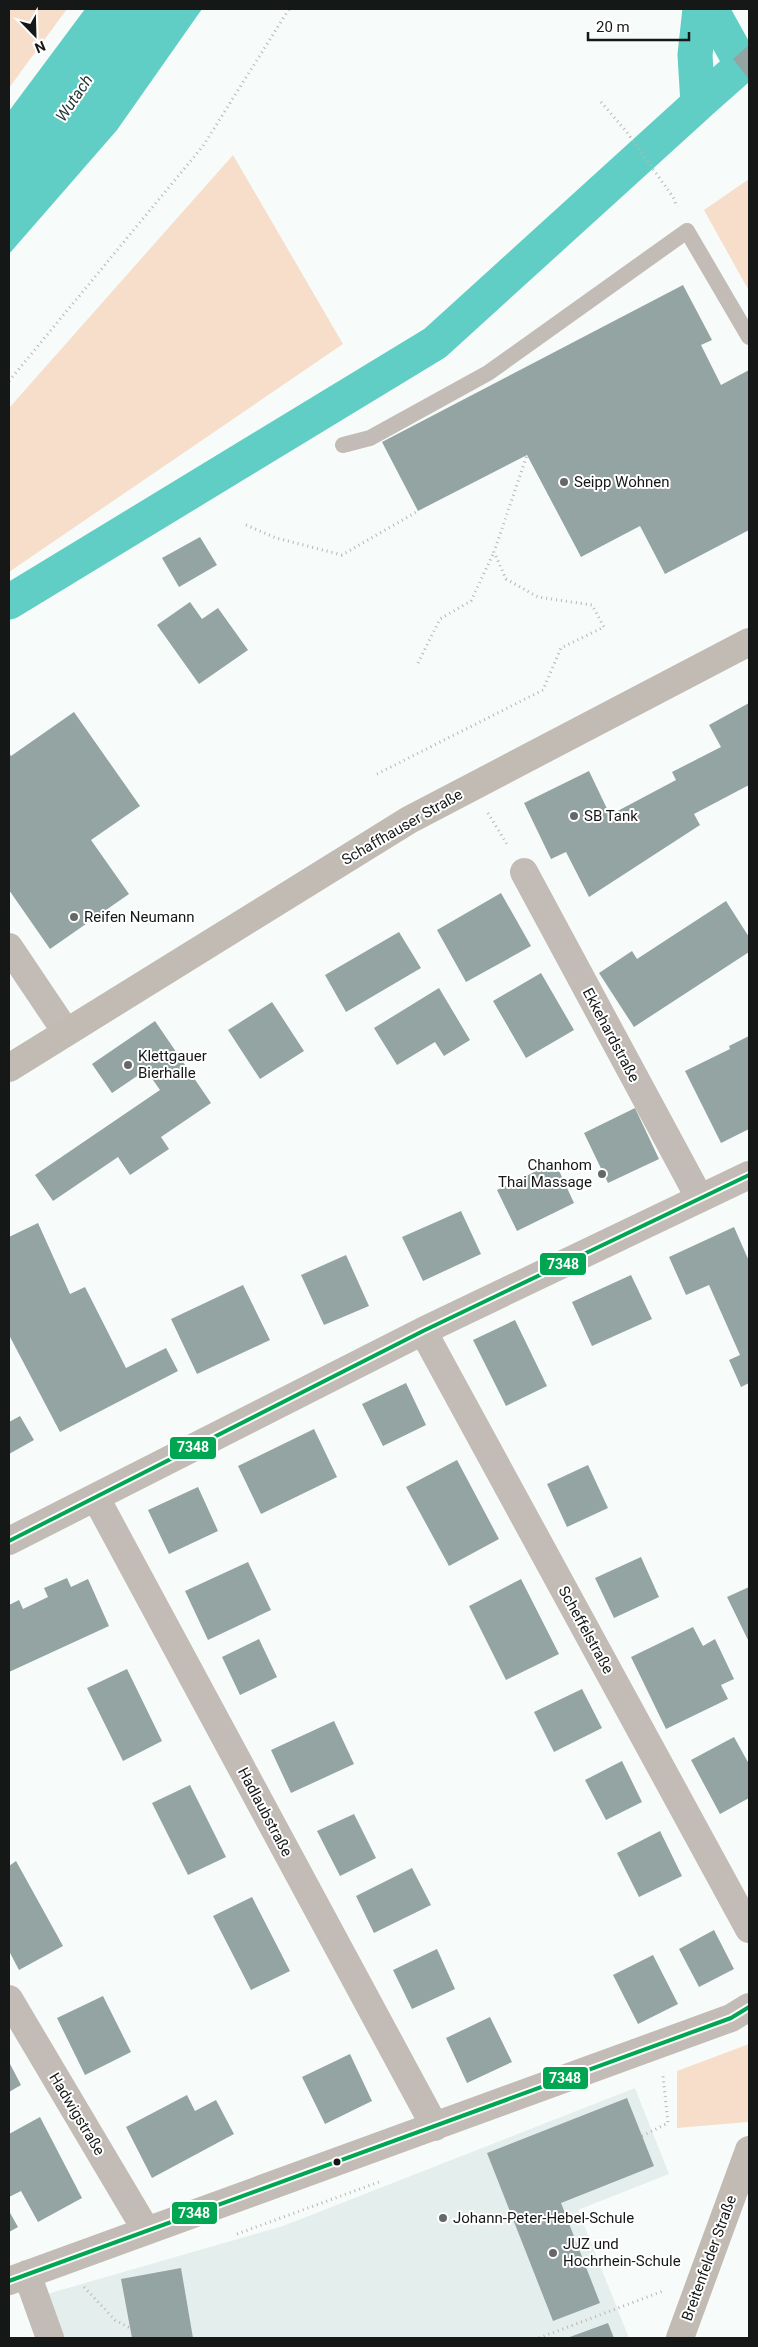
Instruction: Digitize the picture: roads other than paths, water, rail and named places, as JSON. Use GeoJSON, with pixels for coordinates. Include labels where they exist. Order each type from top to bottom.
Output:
{"type":"FeatureCollection","features":[{"type":"Feature","properties":{"kind":"main road","name":"Schaffhauser Straße"},"geometry":{"type":"LineString","coordinates":[[9,1068],[410,820],[471,786],[749,642]]}},
{"type":"Feature","properties":{"kind":"main road","name":"Breitenfelder Straße"},"geometry":{"type":"LineString","coordinates":[[680,2338],[749,2150]]}},
{"type":"Feature","properties":{"kind":"street","name":"Ekkehardstraße"},"geometry":{"type":"LineString","coordinates":[[524,872],[699,1197]]}},
{"type":"Feature","properties":{"kind":"street"},"geometry":{"type":"LineString","coordinates":[[9,947],[66,1032]]}},
{"type":"Feature","properties":{"kind":"street"},"geometry":{"type":"LineString","coordinates":[[9,1541],[423,1331],[699,1197],[749,1175]]}},
{"type":"Feature","properties":{"kind":"street","name":"Scheffelstraße"},"geometry":{"type":"LineString","coordinates":[[423,1331],[749,1929]]}},
{"type":"Feature","properties":{"kind":"street","name":"Hadlaubstraße"},"geometry":{"type":"LineString","coordinates":[[96,1498],[435,2127]]}},
{"type":"Feature","properties":{"kind":"street","name":"Hadwigstraße"},"geometry":{"type":"LineString","coordinates":[[9,1999],[146,2230]]}},
{"type":"Feature","properties":{"kind":"street"},"geometry":{"type":"LineString","coordinates":[[50,2338],[18,2277],[731,2018],[749,2007]]}},
{"type":"Feature","properties":{"kind":"lane"},"geometry":{"type":"LineString","coordinates":[[343,445],[370,438],[488,373],[687,231],[749,337]]}},
{"type":"Feature","properties":{"kind":"water","name":"Wutach"},"geometry":{"type":"Polygon","coordinates":[[[85,9],[202,9],[117,130],[9,254],[9,111],[85,9]]]}},
{"type":"Feature","properties":{"kind":"waterway"},"geometry":{"type":"LineString","coordinates":[[9,602],[435,343],[698,104],[695,55],[700,9]]}},
{"type":"Feature","properties":{"kind":"waterway"},"geometry":{"type":"LineString","coordinates":[[698,104],[742,65],[711,9]]}},
{"type":"Feature","properties":{"kind":"place","name":"Seipp Wohnen"},"geometry":{"type":"Point","coordinates":[564,482]}},
{"type":"Feature","properties":{"kind":"place","name":"SB Tank"},"geometry":{"type":"Point","coordinates":[574,816]}},
{"type":"Feature","properties":{"kind":"place","name":"Reifen Neumann"},"geometry":{"type":"Point","coordinates":[74,917]}},
{"type":"Feature","properties":{"kind":"place","name":"Klettgauer Bierhalle"},"geometry":{"type":"Point","coordinates":[128,1065]}},
{"type":"Feature","properties":{"kind":"place","name":"Chanhom Thai Massage"},"geometry":{"type":"Point","coordinates":[602,1174]}},
{"type":"Feature","properties":{"kind":"place","name":"Johann-Peter-Hebel-Schule"},"geometry":{"type":"Point","coordinates":[443,2218]}},
{"type":"Feature","properties":{"kind":"place","name":"JUZ und Hochrhein-Schule"},"geometry":{"type":"Point","coordinates":[553,2253]}}]}
